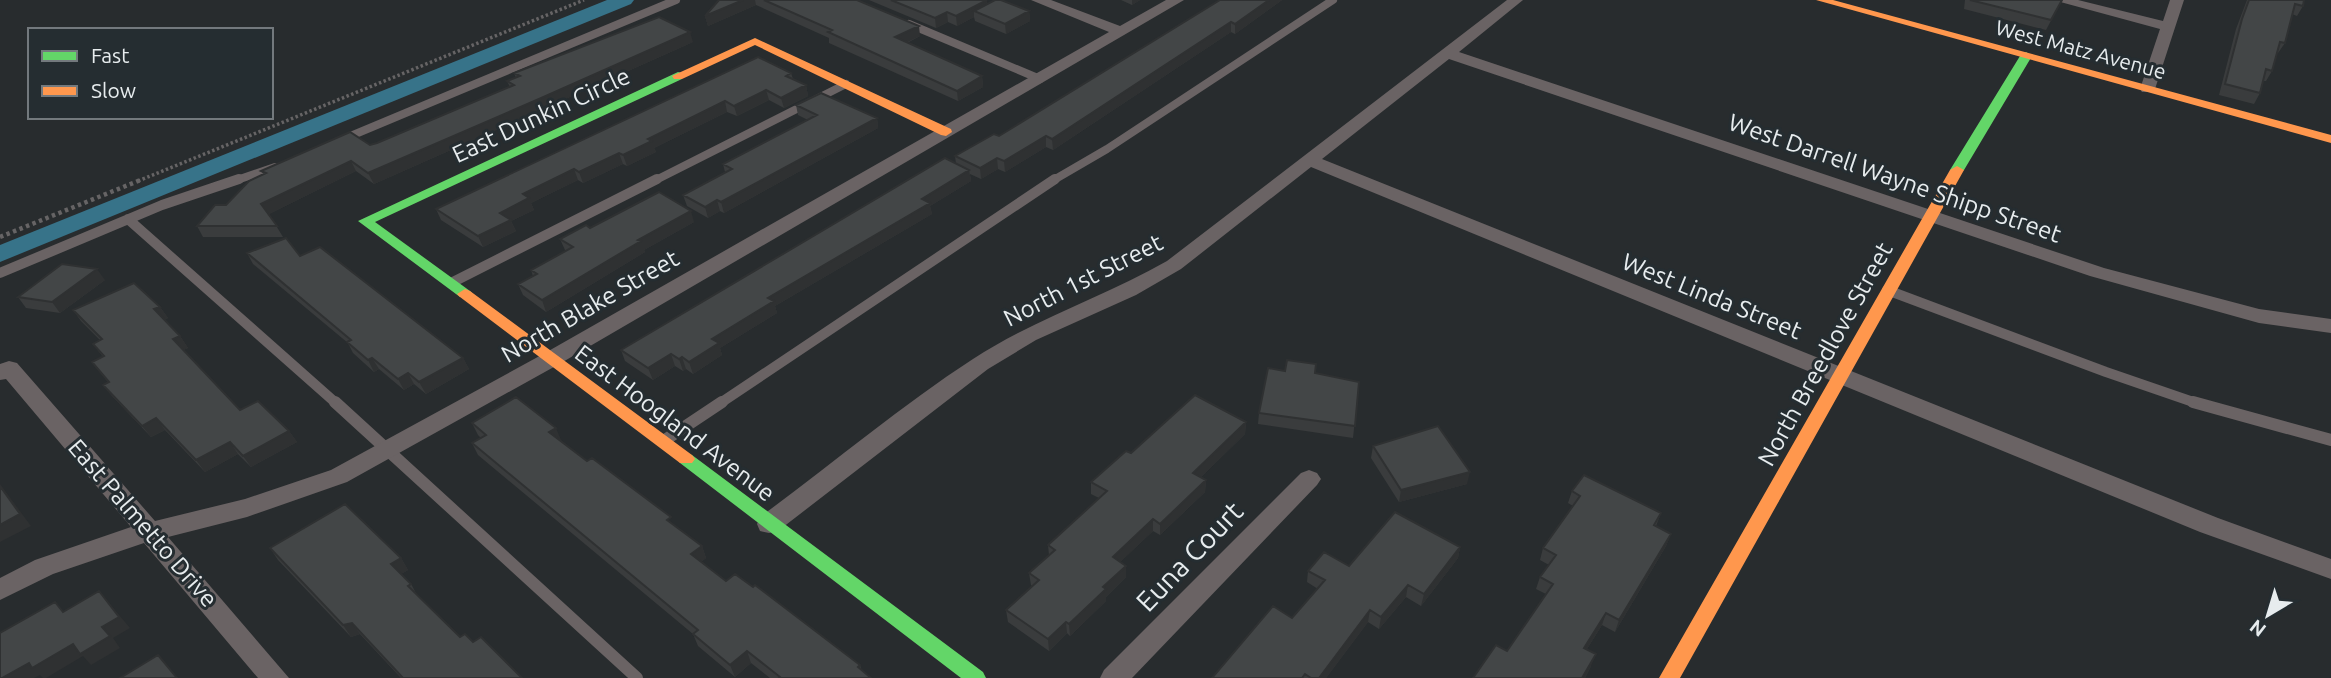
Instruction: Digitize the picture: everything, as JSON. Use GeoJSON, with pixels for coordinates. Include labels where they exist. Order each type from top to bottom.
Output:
{"type":"FeatureCollection","features":[{"type":"Feature","properties":{"kind":"street"},"geometry":{"type":"LineString","coordinates":[[1038,0],[1122,32]]}},
{"type":"Feature","properties":{"kind":"street","name":"North Blake Street"},"geometry":{"type":"LineString","coordinates":[[0,590],[44,567],[152,532],[247,508],[339,476],[553,358],[1177,0]]}},
{"type":"Feature","properties":{"kind":"street","name":"North 1st Street"},"geometry":{"type":"LineString","coordinates":[[769,524],[979,364],[1029,335],[1129,291],[1174,265],[1516,0]]}},
{"type":"Feature","properties":{"kind":"street","name":"West Matz Avenue"},"geometry":{"type":"LineString","coordinates":[[1821,0],[2331,139]]}},
{"type":"Feature","properties":{"kind":"street"},"geometry":{"type":"LineString","coordinates":[[2060,0],[2168,27]]}},
{"type":"Feature","properties":{"kind":"street"},"geometry":{"type":"LineString","coordinates":[[2148,89],[2177,0]]}},
{"type":"Feature","properties":{"kind":"street","name":"East Dunkin Circle"},"geometry":{"type":"LineString","coordinates":[[553,358],[365,221],[755,41],[946,132]]}},
{"type":"Feature","properties":{"kind":"street","name":"West Darrell Wayne Shipp Street"},"geometry":{"type":"LineString","coordinates":[[1449,54],[2097,272],[2219,307],[2331,327]]}},
{"type":"Feature","properties":{"kind":"street","name":"North Breedlove Street"},"geometry":{"type":"LineString","coordinates":[[1669,678],[1929,215],[2026,56]]}},
{"type":"Feature","properties":{"kind":"street","name":"West Linda Street"},"geometry":{"type":"LineString","coordinates":[[1309,160],[2208,525],[2331,569]]}},
{"type":"Feature","properties":{"kind":"street","name":"East Hoogland Avenue"},"geometry":{"type":"LineString","coordinates":[[553,358],[976,678]]}},
{"type":"Feature","properties":{"kind":"street","name":"East Palmetto Drive"},"geometry":{"type":"LineString","coordinates":[[5,370],[152,532],[275,678]]}},
{"type":"Feature","properties":{"kind":"street","name":"Euna Court"},"geometry":{"type":"LineString","coordinates":[[1114,678],[1309,479]]}},
{"type":"Feature","properties":{"kind":"lane"},"geometry":{"type":"LineString","coordinates":[[329,145],[676,0]]}},
{"type":"Feature","properties":{"kind":"lane"},"geometry":{"type":"LineString","coordinates":[[662,442],[1036,190],[1107,149],[1333,0]]}},
{"type":"Feature","properties":{"kind":"lane"},"geometry":{"type":"LineString","coordinates":[[902,21],[1040,79]]}},
{"type":"Feature","properties":{"kind":"lane"},"geometry":{"type":"LineString","coordinates":[[452,283],[846,84]]}},
{"type":"Feature","properties":{"kind":"lane"},"geometry":{"type":"LineString","coordinates":[[0,273],[128,219],[291,160]]}},
{"type":"Feature","properties":{"kind":"lane"},"geometry":{"type":"LineString","coordinates":[[128,219],[388,450],[637,678]]}},
{"type":"Feature","properties":{"kind":"lane"},"geometry":{"type":"LineString","coordinates":[[1887,290],[2171,396],[2264,425],[2331,440]]}},
{"type":"Feature","properties":{"kind":"path"},"geometry":{"type":"LineString","coordinates":[[0,237],[584,0]]}},
{"type":"Feature","properties":{"kind":"building"},"geometry":{"type":"Polygon","coordinates":[[[719,0],[743,0],[705,16],[719,0]]]}},
{"type":"Feature","properties":{"kind":"building"},"geometry":{"type":"Polygon","coordinates":[[[764,0],[857,0],[919,26],[895,37],[982,76],[957,91],[764,0]]]}},
{"type":"Feature","properties":{"kind":"building"},"geometry":{"type":"Polygon","coordinates":[[[891,0],[987,0],[956,16],[947,12],[935,18],[891,0]]]}},
{"type":"Feature","properties":{"kind":"building"},"geometry":{"type":"Polygon","coordinates":[[[995,0],[1029,11],[1005,24],[974,11],[995,0]]]}},
{"type":"Feature","properties":{"kind":"building"},"geometry":{"type":"Polygon","coordinates":[[[1220,0],[1269,0],[1052,139],[1046,136],[1004,161],[997,158],[980,168],[955,156],[994,134],[999,136],[1220,0]]]}},
{"type":"Feature","properties":{"kind":"building"},"geometry":{"type":"Polygon","coordinates":[[[1970,0],[2062,0],[2051,20],[1970,0]]]}},
{"type":"Feature","properties":{"kind":"building"},"geometry":{"type":"Polygon","coordinates":[[[2249,0],[2304,0],[2303,6],[2295,4],[2285,43],[2280,42],[2272,71],[2266,69],[2260,93],[2225,84],[2249,0]]]}},
{"type":"Feature","properties":{"kind":"building"},"geometry":{"type":"Polygon","coordinates":[[[659,17],[690,32],[368,173],[351,161],[261,204],[277,226],[197,226],[215,205],[226,205],[249,181],[266,173],[261,171],[350,132],[370,145],[377,143],[514,85],[507,81],[520,76],[514,73],[659,17]]]}},
{"type":"Feature","properties":{"kind":"building"},"geometry":{"type":"Polygon","coordinates":[[[758,57],[791,73],[786,76],[806,85],[781,98],[766,90],[734,106],[725,101],[648,139],[652,141],[623,155],[619,153],[579,172],[574,169],[523,194],[529,198],[500,213],[511,220],[478,236],[436,209],[758,57]]]}},
{"type":"Feature","properties":{"kind":"building"},"geometry":{"type":"Polygon","coordinates":[[[821,93],[877,118],[721,202],[717,200],[705,207],[683,195],[732,169],[723,164],[817,115],[796,105],[821,93]]]}},
{"type":"Feature","properties":{"kind":"building"},"geometry":{"type":"Polygon","coordinates":[[[945,158],[969,170],[922,199],[930,203],[768,298],[774,301],[712,339],[719,343],[689,362],[671,354],[648,368],[621,350],[945,158]]]}},
{"type":"Feature","properties":{"kind":"building"},"geometry":{"type":"Polygon","coordinates":[[[659,192],[691,211],[638,240],[641,241],[542,300],[518,284],[537,274],[531,270],[573,247],[560,239],[586,225],[590,228],[659,192]]]}},
{"type":"Feature","properties":{"kind":"building"},"geometry":{"type":"Polygon","coordinates":[[[286,238],[300,256],[320,247],[463,358],[419,382],[408,373],[398,379],[372,358],[368,360],[347,342],[351,340],[247,253],[286,238]]]}},
{"type":"Feature","properties":{"kind":"building"},"geometry":{"type":"Polygon","coordinates":[[[62,264],[97,269],[52,302],[18,297],[62,264]]]}},
{"type":"Feature","properties":{"kind":"building"},"geometry":{"type":"Polygon","coordinates":[[[134,283],[160,307],[154,309],[180,336],[173,339],[240,410],[258,401],[289,431],[243,456],[230,442],[196,460],[156,418],[142,426],[103,385],[109,382],[92,362],[104,356],[93,344],[102,339],[73,310],[134,283]]]}},
{"type":"Feature","properties":{"kind":"building"},"geometry":{"type":"Polygon","coordinates":[[[1287,360],[1316,364],[1315,373],[1359,382],[1355,426],[1259,413],[1268,368],[1285,371],[1287,360]]]}},
{"type":"Feature","properties":{"kind":"building"},"geometry":{"type":"Polygon","coordinates":[[[1195,395],[1246,422],[1193,473],[1206,480],[1160,524],[1153,519],[1113,557],[1126,566],[1069,624],[1066,622],[1048,639],[1006,610],[1039,580],[1029,573],[1055,550],[1048,545],[1107,491],[1091,482],[1126,451],[1131,453],[1195,395]]]}},
{"type":"Feature","properties":{"kind":"building"},"geometry":{"type":"Polygon","coordinates":[[[516,397],[556,428],[549,432],[587,461],[592,458],[671,517],[667,520],[702,546],[691,554],[726,581],[735,574],[753,587],[755,585],[860,665],[858,667],[871,678],[779,678],[747,651],[730,665],[693,634],[698,630],[472,443],[486,435],[472,423],[516,397]]]}},
{"type":"Feature","properties":{"kind":"building"},"geometry":{"type":"Polygon","coordinates":[[[1438,426],[1470,472],[1401,490],[1373,446],[1438,426]]]}},
{"type":"Feature","properties":{"kind":"building"},"geometry":{"type":"Polygon","coordinates":[[[1584,475],[1661,513],[1654,525],[1671,534],[1619,620],[1606,613],[1584,648],[1596,654],[1582,678],[1473,678],[1496,645],[1507,651],[1553,584],[1540,577],[1556,555],[1543,548],[1580,496],[1572,491],[1584,475]]]}},
{"type":"Feature","properties":{"kind":"building"},"geometry":{"type":"Polygon","coordinates":[[[0,486],[20,514],[0,525],[0,486]]]}},
{"type":"Feature","properties":{"kind":"building"},"geometry":{"type":"Polygon","coordinates":[[[345,504],[401,558],[391,564],[411,584],[408,586],[460,637],[465,634],[473,642],[481,637],[522,678],[403,678],[352,623],[343,625],[270,548],[345,504]]]}},
{"type":"Feature","properties":{"kind":"building"},"geometry":{"type":"Polygon","coordinates":[[[1395,512],[1460,547],[1424,594],[1408,585],[1381,617],[1370,610],[1319,678],[1311,678],[1305,674],[1302,678],[1212,678],[1273,606],[1292,618],[1325,580],[1308,571],[1324,552],[1349,566],[1395,512]]]}},
{"type":"Feature","properties":{"kind":"building"},"geometry":{"type":"Polygon","coordinates":[[[99,591],[119,617],[102,627],[110,636],[80,654],[73,644],[32,668],[29,663],[0,678],[0,633],[55,602],[63,612],[99,591]]]}},
{"type":"Feature","properties":{"kind":"building"},"geometry":{"type":"Polygon","coordinates":[[[158,655],[177,678],[120,678],[158,655]]]}},
{"type":"Feature","properties":{"kind":"waterway"},"geometry":{"type":"LineString","coordinates":[[0,254],[624,0]]}},
{"type":"Feature","properties":{"kind":"traffic: fast"},"geometry":{"type":"LineString","coordinates":[[1957,170],[2026,56]]}},
{"type":"Feature","properties":{"kind":"traffic: fast"},"geometry":{"type":"LineString","coordinates":[[465,294],[365,221],[678,76]]}},
{"type":"Feature","properties":{"kind":"traffic: fast"},"geometry":{"type":"LineString","coordinates":[[686,459],[976,678]]}},
{"type":"Feature","properties":{"kind":"traffic: slow"},"geometry":{"type":"LineString","coordinates":[[1821,0],[2331,139]]}},
{"type":"Feature","properties":{"kind":"traffic: slow"},"geometry":{"type":"LineString","coordinates":[[678,76],[755,41],[946,132]]}},
{"type":"Feature","properties":{"kind":"traffic: slow"},"geometry":{"type":"LineString","coordinates":[[1669,678],[1957,170]]}},
{"type":"Feature","properties":{"kind":"traffic: slow"},"geometry":{"type":"LineString","coordinates":[[465,294],[686,459]]}}]}
